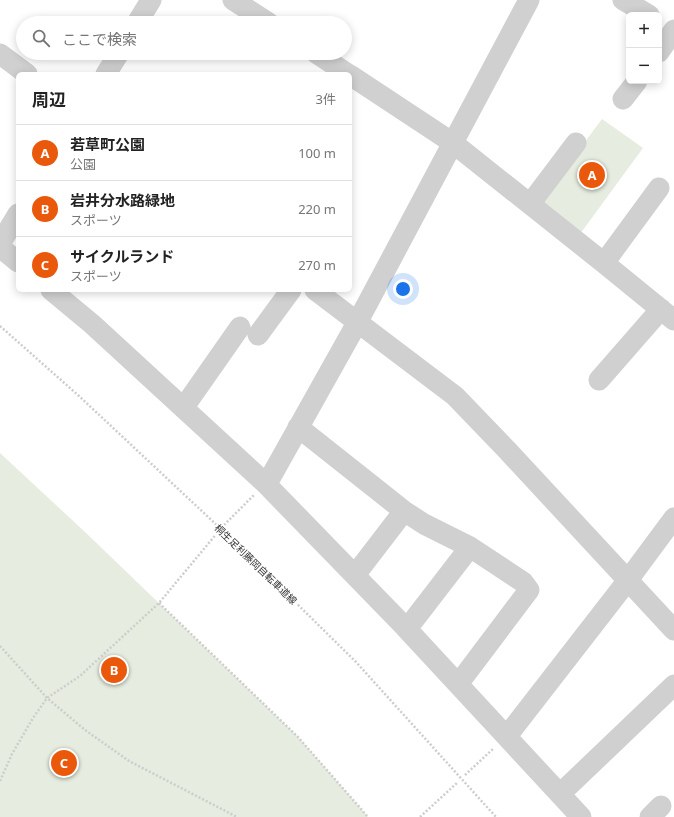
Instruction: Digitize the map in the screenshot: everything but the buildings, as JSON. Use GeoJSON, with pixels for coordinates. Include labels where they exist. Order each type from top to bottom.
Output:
{"type":"FeatureCollection","features":[{"type":"Feature","properties":{"kind":"street"},"geometry":{"type":"LineString","coordinates":[[141,16],[151,0]]}},
{"type":"Feature","properties":{"kind":"street"},"geometry":{"type":"LineString","coordinates":[[234,0],[259,16]]}},
{"type":"Feature","properties":{"kind":"street"},"geometry":{"type":"LineString","coordinates":[[260,489],[269,480],[357,322],[529,0]]}},
{"type":"Feature","properties":{"kind":"street"},"geometry":{"type":"LineString","coordinates":[[623,0],[644,12]]}},
{"type":"Feature","properties":{"kind":"street"},"geometry":{"type":"LineString","coordinates":[[662,23],[674,30],[662,48]]}},
{"type":"Feature","properties":{"kind":"street"},"geometry":{"type":"LineString","coordinates":[[0,54],[24,72]]}},
{"type":"Feature","properties":{"kind":"street"},"geometry":{"type":"LineString","coordinates":[[107,72],[115,60]]}},
{"type":"Feature","properties":{"kind":"street"},"geometry":{"type":"LineString","coordinates":[[326,60],[344,72]]}},
{"type":"Feature","properties":{"kind":"street"},"geometry":{"type":"LineString","coordinates":[[352,77],[453,143],[669,314],[599,380]]}},
{"type":"Feature","properties":{"kind":"street"},"geometry":{"type":"LineString","coordinates":[[623,99],[635,84]]}},
{"type":"Feature","properties":{"kind":"street"},"geometry":{"type":"LineString","coordinates":[[530,204],[576,143]]}},
{"type":"Feature","properties":{"kind":"street"},"geometry":{"type":"LineString","coordinates":[[604,263],[659,188]]}},
{"type":"Feature","properties":{"kind":"street"},"geometry":{"type":"LineString","coordinates":[[16,218],[0,246],[16,260]]}},
{"type":"Feature","properties":{"kind":"street"},"geometry":{"type":"LineString","coordinates":[[53,292],[92,324],[184,407],[260,489],[355,575],[458,683],[581,817]]}},
{"type":"Feature","properties":{"kind":"street"},"geometry":{"type":"LineString","coordinates":[[184,407],[249,331],[289,292]]}},
{"type":"Feature","properties":{"kind":"street"},"geometry":{"type":"LineString","coordinates":[[318,292],[455,396],[674,630]]}},
{"type":"Feature","properties":{"kind":"street"},"geometry":{"type":"LineString","coordinates":[[298,427],[404,511],[424,524],[470,547],[523,582],[529,590],[458,683]]}},
{"type":"Feature","properties":{"kind":"street"},"geometry":{"type":"LineString","coordinates":[[355,575],[404,511]]}},
{"type":"Feature","properties":{"kind":"street"},"geometry":{"type":"LineString","coordinates":[[507,736],[674,518]]}},
{"type":"Feature","properties":{"kind":"street"},"geometry":{"type":"LineString","coordinates":[[405,627],[413,621],[470,547]]}},
{"type":"Feature","properties":{"kind":"street"},"geometry":{"type":"LineString","coordinates":[[560,794],[674,685]]}},
{"type":"Feature","properties":{"kind":"path","name":"桐生足利藤岡自転車道線"},"geometry":{"type":"LineString","coordinates":[[0,326],[79,396],[215,524],[356,662],[496,817]]}},
{"type":"Feature","properties":{"kind":"path"},"geometry":{"type":"LineString","coordinates":[[224,525],[260,489]]}},
{"type":"Feature","properties":{"kind":"path"},"geometry":{"type":"LineString","coordinates":[[0,781],[12,754],[33,718],[47,698],[80,676],[158,603],[218,532]]}},
{"type":"Feature","properties":{"kind":"path"},"geometry":{"type":"LineString","coordinates":[[158,603],[298,737],[368,817]]}},
{"type":"Feature","properties":{"kind":"path"},"geometry":{"type":"LineString","coordinates":[[0,646],[47,698],[85,730],[129,762],[237,817]]}},
{"type":"Feature","properties":{"kind":"path"},"geometry":{"type":"LineString","coordinates":[[465,775],[489,753]]}},
{"type":"Feature","properties":{"kind":"path"},"geometry":{"type":"LineString","coordinates":[[420,817],[458,782]]}},
{"type":"Feature","properties":{"kind":"shaded area"},"geometry":{"type":"Polygon","coordinates":[[[602,119],[643,148],[580,234],[540,202],[602,119]]]}},
{"type":"Feature","properties":{"kind":"shaded area"},"geometry":{"type":"Polygon","coordinates":[[[0,453],[85,532],[298,737],[368,817],[0,817],[0,453]]]}},
{"type":"Feature","properties":{"kind":"place","name":"若草町公園"},"geometry":{"type":"Point","coordinates":[592,175]}},
{"type":"Feature","properties":{"kind":"place","name":"岩井分水路緑地"},"geometry":{"type":"Point","coordinates":[114,670]}},
{"type":"Feature","properties":{"kind":"place","name":"サイクルランド"},"geometry":{"type":"Point","coordinates":[64,763]}}]}
